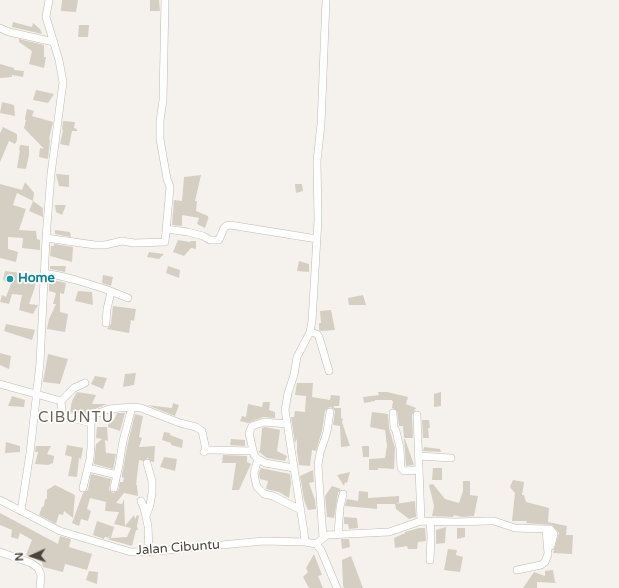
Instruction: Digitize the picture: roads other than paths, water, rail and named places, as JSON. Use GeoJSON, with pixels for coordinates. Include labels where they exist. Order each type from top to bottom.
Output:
{"type":"FeatureCollection","features":[{"type":"Feature","properties":{"kind":"street"},"geometry":{"type":"LineString","coordinates":[[21,511],[37,395],[51,174],[57,138],[63,82],[59,60],[46,17],[49,0]]}},
{"type":"Feature","properties":{"kind":"street"},"geometry":{"type":"LineString","coordinates":[[46,238],[105,246],[122,241],[134,243],[165,242],[170,187],[167,179],[160,139],[160,121],[164,100],[165,0]]}},
{"type":"Feature","properties":{"kind":"street"},"geometry":{"type":"LineString","coordinates":[[305,542],[287,424],[286,403],[294,375],[297,357],[310,332],[312,321],[317,239],[317,161],[321,124],[326,0]]}},
{"type":"Feature","properties":{"kind":"street"},"geometry":{"type":"LineString","coordinates":[[0,28],[9,32],[54,42]]}},
{"type":"Feature","properties":{"kind":"street"},"geometry":{"type":"LineString","coordinates":[[166,229],[203,236],[210,240],[219,240],[224,228],[230,225],[317,239]]}},
{"type":"Feature","properties":{"kind":"street"},"geometry":{"type":"LineString","coordinates":[[44,273],[60,276],[128,298]]}},
{"type":"Feature","properties":{"kind":"street"},"geometry":{"type":"LineString","coordinates":[[106,324],[107,309],[112,292]]}},
{"type":"Feature","properties":{"kind":"street"},"geometry":{"type":"LineString","coordinates":[[310,332],[317,334],[319,337],[329,371]]}},
{"type":"Feature","properties":{"kind":"street"},"geometry":{"type":"LineString","coordinates":[[61,401],[74,388],[85,383]]}},
{"type":"Feature","properties":{"kind":"street"},"geometry":{"type":"LineString","coordinates":[[0,384],[61,401]]}},
{"type":"Feature","properties":{"kind":"street"},"geometry":{"type":"LineString","coordinates":[[61,401],[62,412],[65,416],[91,423]]}},
{"type":"Feature","properties":{"kind":"street"},"geometry":{"type":"LineString","coordinates":[[83,488],[91,447],[91,423],[93,415],[109,409],[132,407],[141,408],[180,424],[196,427],[202,431],[208,450],[253,451]]}},
{"type":"Feature","properties":{"kind":"street"},"geometry":{"type":"LineString","coordinates":[[114,488],[123,441],[132,407]]}},
{"type":"Feature","properties":{"kind":"street"},"geometry":{"type":"LineString","coordinates":[[323,538],[318,465],[320,453],[327,432],[330,412]]}},
{"type":"Feature","properties":{"kind":"street"},"geometry":{"type":"LineString","coordinates":[[393,413],[394,427],[400,448],[401,468],[404,471],[419,470]]}},
{"type":"Feature","properties":{"kind":"street"},"geometry":{"type":"LineString","coordinates":[[416,415],[421,521]]}},
{"type":"Feature","properties":{"kind":"street"},"geometry":{"type":"LineString","coordinates":[[287,424],[264,422],[252,426],[249,432],[253,451],[258,459],[265,463],[294,468]]}},
{"type":"Feature","properties":{"kind":"street"},"geometry":{"type":"LineString","coordinates":[[419,456],[451,458]]}},
{"type":"Feature","properties":{"kind":"street"},"geometry":{"type":"LineString","coordinates":[[258,459],[254,473],[257,487],[264,494],[273,496],[301,510]]}},
{"type":"Feature","properties":{"kind":"street"},"geometry":{"type":"LineString","coordinates":[[146,516],[152,493],[152,480],[148,463]]}},
{"type":"Feature","properties":{"kind":"street"},"geometry":{"type":"LineString","coordinates":[[88,468],[117,475]]}},
{"type":"Feature","properties":{"kind":"street"},"geometry":{"type":"LineString","coordinates":[[338,534],[340,507],[344,494]]}},
{"type":"Feature","properties":{"kind":"street","name":"Jalan Cibuntu"},"geometry":{"type":"LineString","coordinates":[[0,500],[60,531],[125,550],[137,552],[264,541],[305,542],[316,544]]}},
{"type":"Feature","properties":{"kind":"street"},"geometry":{"type":"LineString","coordinates":[[140,501],[146,516],[149,552]]}},
{"type":"Feature","properties":{"kind":"street"},"geometry":{"type":"LineString","coordinates":[[336,588],[321,550],[316,544],[327,535],[389,532],[421,521],[494,521],[515,528],[550,529],[554,534],[551,546]]}},
{"type":"Feature","properties":{"kind":"street"},"geometry":{"type":"LineString","coordinates":[[430,521],[430,560]]}},
{"type":"Feature","properties":{"kind":"street"},"geometry":{"type":"LineString","coordinates":[[517,570],[541,565],[545,562],[548,554],[546,530]]}},
{"type":"Feature","properties":{"kind":"street"},"geometry":{"type":"LineString","coordinates":[[0,552],[31,563],[38,568],[41,575],[40,588]]}},
{"type":"Feature","properties":{"kind":"place","name":"Home"},"geometry":{"type":"Point","coordinates":[10,279]}},
{"type":"Feature","properties":{"kind":"district","name":"CIBUNTU"},"geometry":{"type":"Point","coordinates":[76,418]}}]}
